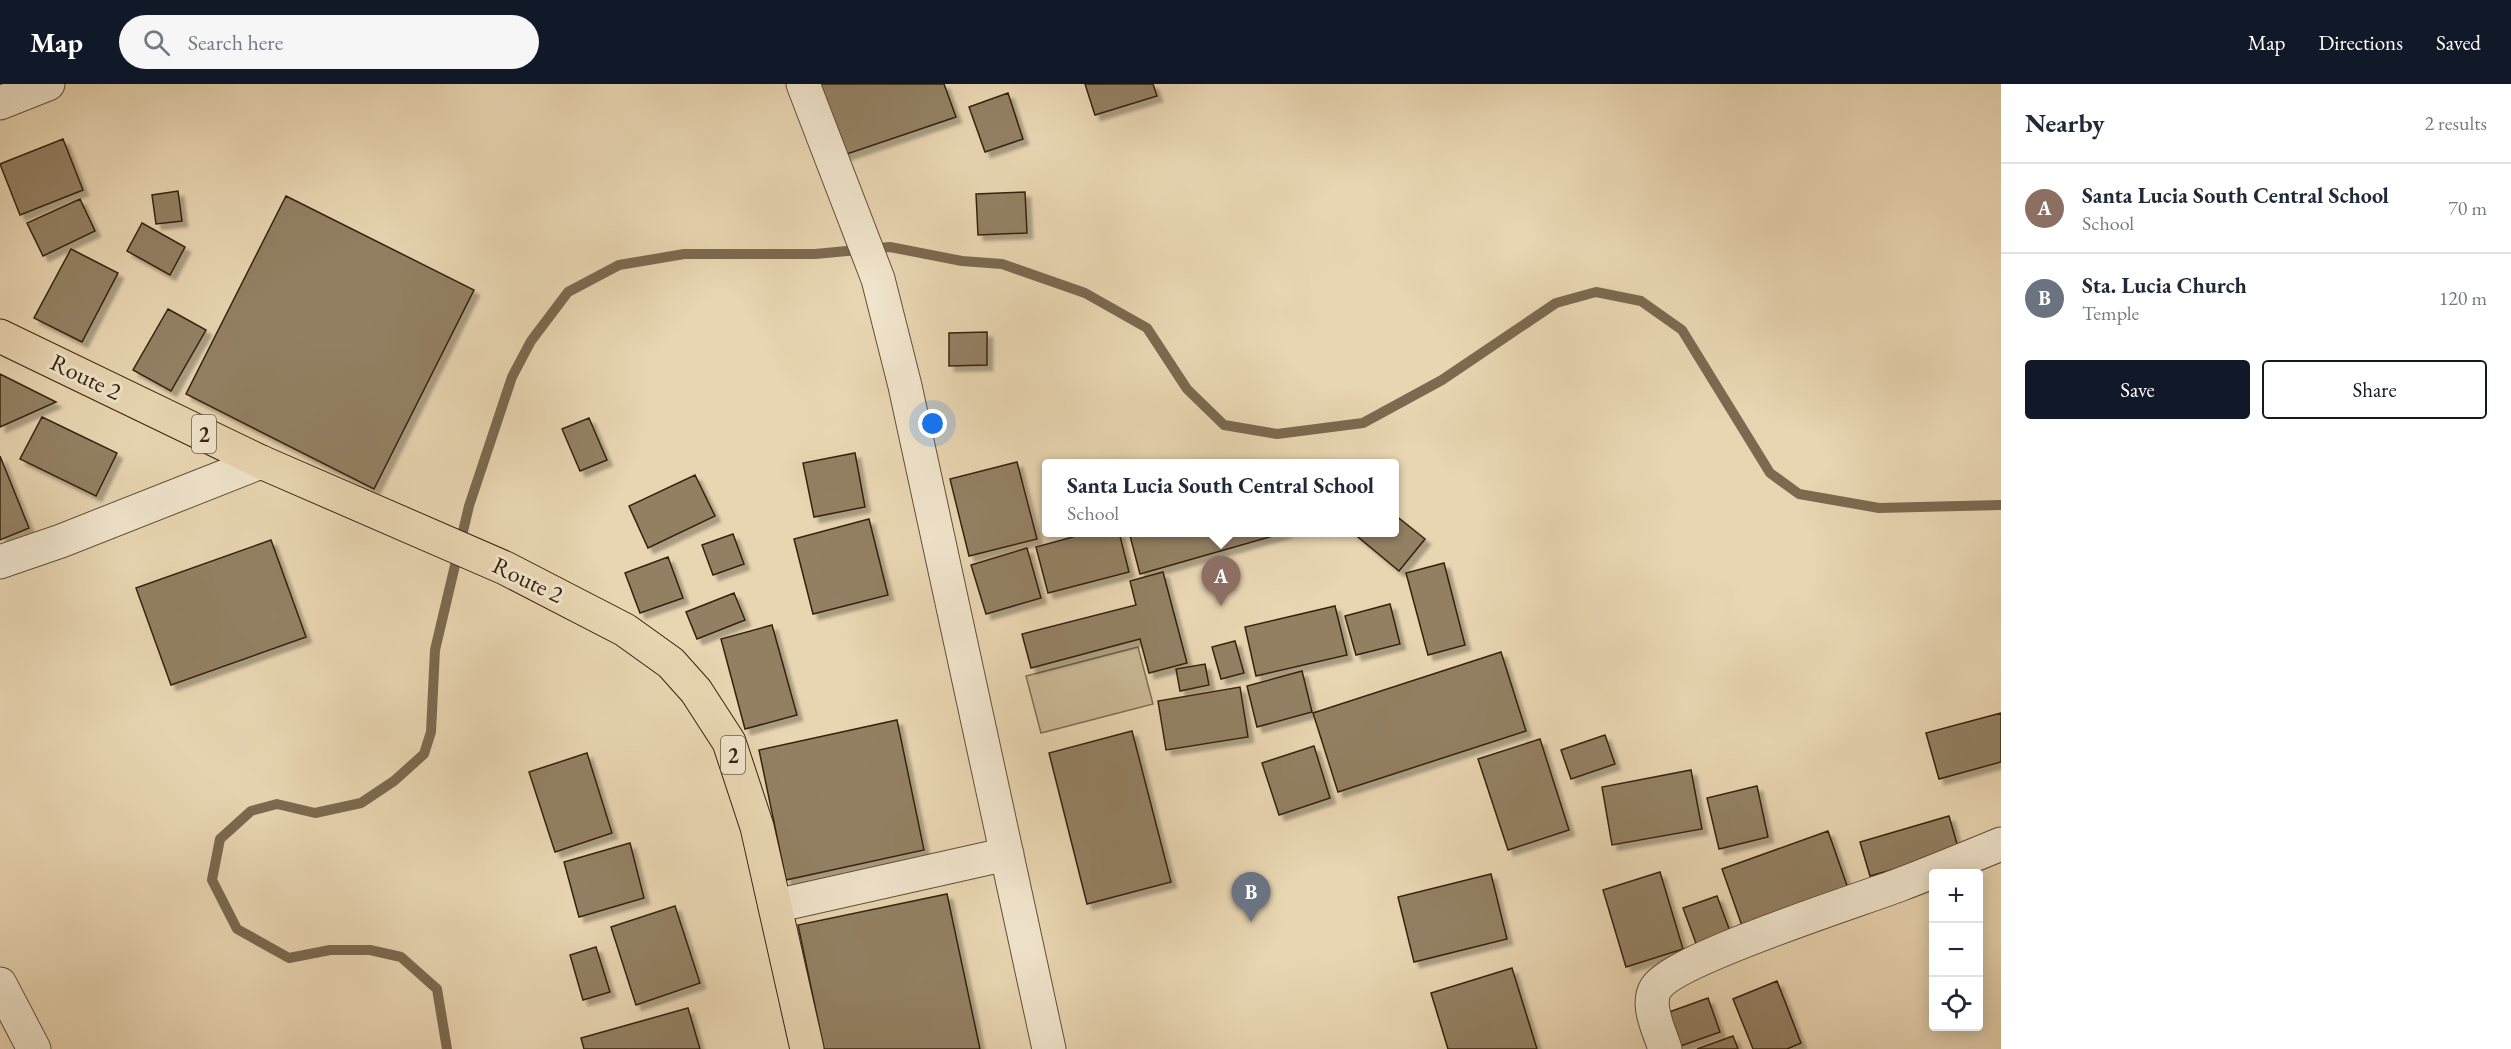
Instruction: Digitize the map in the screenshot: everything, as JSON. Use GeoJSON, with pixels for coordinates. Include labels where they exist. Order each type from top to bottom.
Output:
{"type":"FeatureCollection","features":[{"type":"Feature","properties":{"kind":"highway","name":"Route 2"},"geometry":{"type":"LineString","coordinates":[[0,336],[261,462],[505,568],[625,630],[671,663],[696,691],[729,742],[757,827],[807,1049]]}},
{"type":"Feature","properties":{"kind":"street"},"geometry":{"type":"LineString","coordinates":[[0,103],[48,84]]}},
{"type":"Feature","properties":{"kind":"street"},"geometry":{"type":"LineString","coordinates":[[803,84],[878,279],[905,386],[1049,1049]]}},
{"type":"Feature","properties":{"kind":"street"},"geometry":{"type":"LineString","coordinates":[[0,562],[61,541],[261,462]]}},
{"type":"Feature","properties":{"kind":"street"},"geometry":{"type":"LineString","coordinates":[[1665,1049],[1652,1000],[1656,988],[1670,976],[1724,950],[2001,844]]}},
{"type":"Feature","properties":{"kind":"street"},"geometry":{"type":"LineString","coordinates":[[775,906],[1007,854]]}},
{"type":"Feature","properties":{"kind":"street"},"geometry":{"type":"LineString","coordinates":[[0,984],[34,1049]]}},
{"type":"Feature","properties":{"kind":"shaded area"},"geometry":{"type":"Polygon","coordinates":[[[1138,647],[1153,704],[1041,733],[1026,676],[1138,647]]]}},
{"type":"Feature","properties":{"kind":"building"},"geometry":{"type":"Polygon","coordinates":[[[819,84],[944,84],[956,117],[838,157],[819,84]]]}},
{"type":"Feature","properties":{"kind":"building"},"geometry":{"type":"Polygon","coordinates":[[[1085,84],[1153,84],[1157,96],[1095,115],[1085,84]]]}},
{"type":"Feature","properties":{"kind":"building"},"geometry":{"type":"Polygon","coordinates":[[[1008,93],[1023,139],[985,152],[969,107],[1008,93]]]}},
{"type":"Feature","properties":{"kind":"building"},"geometry":{"type":"Polygon","coordinates":[[[63,139],[83,190],[20,215],[0,164],[63,139]]]}},
{"type":"Feature","properties":{"kind":"building"},"geometry":{"type":"Polygon","coordinates":[[[178,191],[182,221],[156,224],[152,195],[178,191]]]}},
{"type":"Feature","properties":{"kind":"building"},"geometry":{"type":"Polygon","coordinates":[[[1025,192],[1027,233],[978,235],[976,194],[1025,192]]]}},
{"type":"Feature","properties":{"kind":"building"},"geometry":{"type":"Polygon","coordinates":[[[286,196],[474,290],[374,489],[186,394],[286,196]]]}},
{"type":"Feature","properties":{"kind":"building"},"geometry":{"type":"Polygon","coordinates":[[[80,199],[95,231],[43,256],[27,223],[80,199]]]}},
{"type":"Feature","properties":{"kind":"building"},"geometry":{"type":"Polygon","coordinates":[[[142,223],[185,247],[170,275],[127,251],[142,223]]]}},
{"type":"Feature","properties":{"kind":"building"},"geometry":{"type":"Polygon","coordinates":[[[71,249],[118,273],[82,342],[34,318],[71,249]]]}},
{"type":"Feature","properties":{"kind":"building"},"geometry":{"type":"Polygon","coordinates":[[[168,309],[206,330],[171,391],[133,370],[168,309]]]}},
{"type":"Feature","properties":{"kind":"building"},"geometry":{"type":"Polygon","coordinates":[[[987,332],[987,365],[949,366],[949,333],[987,332]]]}},
{"type":"Feature","properties":{"kind":"building"},"geometry":{"type":"Polygon","coordinates":[[[0,374],[56,402],[0,427],[0,374]]]}},
{"type":"Feature","properties":{"kind":"building"},"geometry":{"type":"Polygon","coordinates":[[[42,417],[117,453],[96,496],[20,459],[42,417]]]}},
{"type":"Feature","properties":{"kind":"building"},"geometry":{"type":"Polygon","coordinates":[[[589,418],[607,460],[580,471],[562,429],[589,418]]]}},
{"type":"Feature","properties":{"kind":"building"},"geometry":{"type":"Polygon","coordinates":[[[855,453],[865,507],[814,517],[803,463],[855,453]]]}},
{"type":"Feature","properties":{"kind":"building"},"geometry":{"type":"Polygon","coordinates":[[[0,456],[29,528],[0,540],[0,456]]]}},
{"type":"Feature","properties":{"kind":"building"},"geometry":{"type":"Polygon","coordinates":[[[1017,462],[1037,539],[969,556],[950,479],[1017,462]]]}},
{"type":"Feature","properties":{"kind":"building"},"geometry":{"type":"Polygon","coordinates":[[[695,475],[715,516],[648,548],[629,506],[695,475]]]}},
{"type":"Feature","properties":{"kind":"building"},"geometry":{"type":"Polygon","coordinates":[[[1399,518],[1425,539],[1399,571],[1358,537],[1399,537],[1399,518]]]}},
{"type":"Feature","properties":{"kind":"building"},"geometry":{"type":"Polygon","coordinates":[[[869,519],[888,595],[813,614],[794,539],[869,519]]]}},
{"type":"Feature","properties":{"kind":"building"},"geometry":{"type":"Polygon","coordinates":[[[733,534],[744,564],[713,575],[702,545],[733,534]]]}},
{"type":"Feature","properties":{"kind":"building"},"geometry":{"type":"Polygon","coordinates":[[[1073,537],[1120,537],[1129,572],[1048,593],[1036,547],[1073,537]]]}},
{"type":"Feature","properties":{"kind":"building"},"geometry":{"type":"Polygon","coordinates":[[[1130,537],[1270,537],[1140,574],[1130,537]]]}},
{"type":"Feature","properties":{"kind":"building"},"geometry":{"type":"Polygon","coordinates":[[[271,540],[306,637],[171,685],[136,588],[271,540]]]}},
{"type":"Feature","properties":{"kind":"building"},"geometry":{"type":"Polygon","coordinates":[[[1027,548],[1041,598],[986,614],[971,565],[1027,548]]]}},
{"type":"Feature","properties":{"kind":"building"},"geometry":{"type":"Polygon","coordinates":[[[668,557],[683,598],[640,613],[625,573],[668,557]]]}},
{"type":"Feature","properties":{"kind":"building"},"geometry":{"type":"Polygon","coordinates":[[[1444,563],[1465,645],[1428,655],[1406,573],[1444,563]]]}},
{"type":"Feature","properties":{"kind":"building"},"geometry":{"type":"Polygon","coordinates":[[[1163,572],[1187,663],[1149,673],[1140,639],[1031,668],[1022,634],[1136,605],[1130,581],[1163,572]]]}},
{"type":"Feature","properties":{"kind":"building"},"geometry":{"type":"Polygon","coordinates":[[[734,593],[745,620],[697,639],[686,612],[734,593]]]}},
{"type":"Feature","properties":{"kind":"building"},"geometry":{"type":"Polygon","coordinates":[[[1390,604],[1400,644],[1356,655],[1345,616],[1390,604]]]}},
{"type":"Feature","properties":{"kind":"building"},"geometry":{"type":"Polygon","coordinates":[[[1335,606],[1347,655],[1256,676],[1245,627],[1335,606]]]}},
{"type":"Feature","properties":{"kind":"building"},"geometry":{"type":"Polygon","coordinates":[[[772,625],[797,715],[745,729],[721,639],[772,625]]]}},
{"type":"Feature","properties":{"kind":"building"},"geometry":{"type":"Polygon","coordinates":[[[1235,641],[1244,673],[1221,679],[1212,647],[1235,641]]]}},
{"type":"Feature","properties":{"kind":"building"},"geometry":{"type":"Polygon","coordinates":[[[1501,652],[1526,731],[1338,792],[1313,713],[1501,652]]]}},
{"type":"Feature","properties":{"kind":"building"},"geometry":{"type":"Polygon","coordinates":[[[1205,664],[1209,685],[1180,691],[1176,669],[1205,664]]]}},
{"type":"Feature","properties":{"kind":"building"},"geometry":{"type":"Polygon","coordinates":[[[1302,671],[1312,712],[1257,727],[1247,686],[1302,671]]]}},
{"type":"Feature","properties":{"kind":"building"},"geometry":{"type":"Polygon","coordinates":[[[1240,687],[1248,737],[1166,750],[1158,701],[1240,687]]]}},
{"type":"Feature","properties":{"kind":"building"},"geometry":{"type":"Polygon","coordinates":[[[2001,713],[2001,762],[1939,779],[1926,733],[2001,713]]]}},
{"type":"Feature","properties":{"kind":"building"},"geometry":{"type":"Polygon","coordinates":[[[897,720],[924,850],[786,880],[759,750],[897,720]]]}},
{"type":"Feature","properties":{"kind":"building"},"geometry":{"type":"Polygon","coordinates":[[[1132,731],[1171,882],[1087,904],[1049,753],[1132,731]]]}},
{"type":"Feature","properties":{"kind":"building"},"geometry":{"type":"Polygon","coordinates":[[[1605,735],[1615,764],[1571,779],[1561,750],[1605,735]]]}},
{"type":"Feature","properties":{"kind":"building"},"geometry":{"type":"Polygon","coordinates":[[[1540,739],[1569,830],[1508,850],[1478,759],[1540,739]]]}},
{"type":"Feature","properties":{"kind":"building"},"geometry":{"type":"Polygon","coordinates":[[[1314,746],[1330,798],[1279,815],[1262,763],[1314,746]]]}},
{"type":"Feature","properties":{"kind":"building"},"geometry":{"type":"Polygon","coordinates":[[[587,753],[612,833],[555,852],[529,772],[587,753]]]}},
{"type":"Feature","properties":{"kind":"building"},"geometry":{"type":"Polygon","coordinates":[[[1691,770],[1702,829],[1612,845],[1602,787],[1691,770]]]}},
{"type":"Feature","properties":{"kind":"building"},"geometry":{"type":"Polygon","coordinates":[[[1757,786],[1768,837],[1719,849],[1707,798],[1757,786]]]}},
{"type":"Feature","properties":{"kind":"building"},"geometry":{"type":"Polygon","coordinates":[[[1949,816],[1959,851],[1870,876],[1860,842],[1949,816]]]}},
{"type":"Feature","properties":{"kind":"building"},"geometry":{"type":"Polygon","coordinates":[[[1828,831],[1852,900],[1746,937],[1722,869],[1828,831]]]}},
{"type":"Feature","properties":{"kind":"building"},"geometry":{"type":"Polygon","coordinates":[[[630,843],[644,898],[579,917],[564,862],[630,843]]]}},
{"type":"Feature","properties":{"kind":"building"},"geometry":{"type":"Polygon","coordinates":[[[1660,872],[1683,949],[1626,967],[1603,890],[1660,872]]]}},
{"type":"Feature","properties":{"kind":"building"},"geometry":{"type":"Polygon","coordinates":[[[1491,874],[1507,939],[1414,962],[1398,897],[1491,874]]]}},
{"type":"Feature","properties":{"kind":"building"},"geometry":{"type":"Polygon","coordinates":[[[947,894],[980,1049],[824,1049],[798,925],[947,894]]]}},
{"type":"Feature","properties":{"kind":"building"},"geometry":{"type":"Polygon","coordinates":[[[1717,896],[1731,934],[1697,946],[1683,908],[1717,896]]]}},
{"type":"Feature","properties":{"kind":"building"},"geometry":{"type":"Polygon","coordinates":[[[675,906],[700,983],[636,1005],[611,927],[675,906]]]}},
{"type":"Feature","properties":{"kind":"building"},"geometry":{"type":"Polygon","coordinates":[[[596,947],[610,992],[583,1000],[570,955],[596,947]]]}},
{"type":"Feature","properties":{"kind":"building"},"geometry":{"type":"Polygon","coordinates":[[[1512,968],[1537,1049],[1448,1049],[1431,993],[1512,968]]]}},
{"type":"Feature","properties":{"kind":"building"},"geometry":{"type":"Polygon","coordinates":[[[1777,981],[1801,1043],[1787,1049],[1753,1049],[1733,999],[1777,981]]]}},
{"type":"Feature","properties":{"kind":"building"},"geometry":{"type":"Polygon","coordinates":[[[1708,998],[1720,1032],[1672,1049],[1658,1016],[1708,998]]]}},
{"type":"Feature","properties":{"kind":"building"},"geometry":{"type":"Polygon","coordinates":[[[688,1008],[700,1049],[584,1049],[581,1038],[688,1008]]]}},
{"type":"Feature","properties":{"kind":"building"},"geometry":{"type":"Polygon","coordinates":[[[1733,1036],[1738,1049],[1697,1049],[1733,1036]]]}},
{"type":"Feature","properties":{"kind":"waterway"},"geometry":{"type":"LineString","coordinates":[[447,1049],[437,989],[401,957],[370,950],[330,950],[289,958],[237,929],[212,880],[220,839],[251,811],[277,804],[315,813],[361,803],[394,781],[424,754],[431,732],[435,650],[469,506],[512,377],[531,341],[568,292],[619,265],[684,254],[815,254],[890,247],[962,261],[1002,264],[1085,293],[1147,328],[1187,389],[1224,425],[1277,434],[1363,423],[1442,380],[1556,303],[1596,292],[1641,301],[1682,330],[1770,473],[1799,494],[1879,508],[2001,505]]}},
{"type":"Feature","properties":{"kind":"place","name":"Santa Lucia South Central School"},"geometry":{"type":"Point","coordinates":[1221,606]}},
{"type":"Feature","properties":{"kind":"place","name":"Sta. Lucia Church"},"geometry":{"type":"Point","coordinates":[1251,922]}}]}
